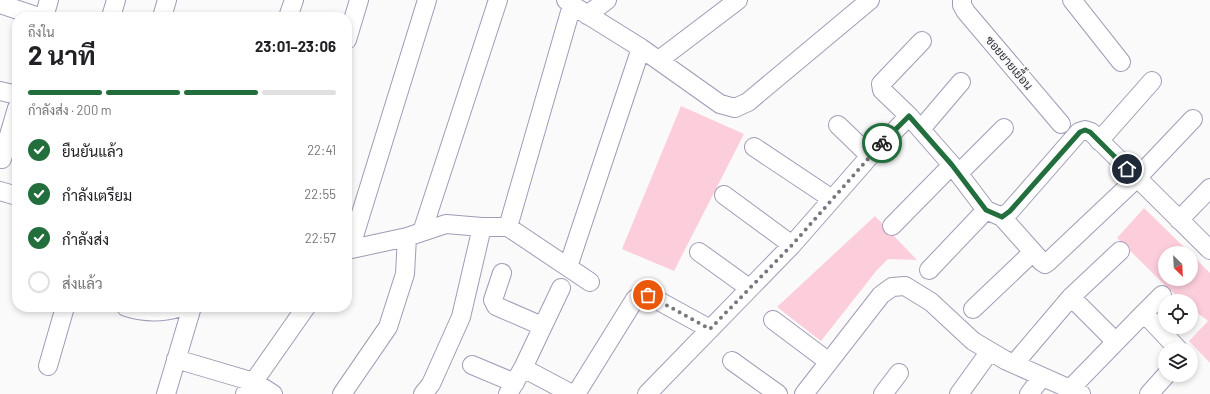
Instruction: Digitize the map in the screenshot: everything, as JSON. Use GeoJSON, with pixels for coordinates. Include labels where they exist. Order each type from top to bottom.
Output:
{"type":"FeatureCollection","features":[{"type":"Feature","properties":{"kind":"street"},"geometry":{"type":"LineString","coordinates":[[45,12],[49,0]]}},
{"type":"Feature","properties":{"kind":"street"},"geometry":{"type":"LineString","coordinates":[[112,12],[116,0]]}},
{"type":"Feature","properties":{"kind":"street"},"geometry":{"type":"LineString","coordinates":[[163,12],[167,0]]}},
{"type":"Feature","properties":{"kind":"street"},"geometry":{"type":"LineString","coordinates":[[290,12],[294,0]]}},
{"type":"Feature","properties":{"kind":"street"},"geometry":{"type":"LineString","coordinates":[[352,23],[359,0]]}},
{"type":"Feature","properties":{"kind":"street"},"geometry":{"type":"LineString","coordinates":[[352,237],[427,0]]}},
{"type":"Feature","properties":{"kind":"street"},"geometry":{"type":"LineString","coordinates":[[342,394],[388,326],[405,274],[415,234],[498,0]]}},
{"type":"Feature","properties":{"kind":"street"},"geometry":{"type":"LineString","coordinates":[[587,15],[607,0]]}},
{"type":"Feature","properties":{"kind":"street"},"geometry":{"type":"LineString","coordinates":[[659,60],[738,0]]}},
{"type":"Feature","properties":{"kind":"street"},"geometry":{"type":"LineString","coordinates":[[508,227],[569,2],[659,60],[720,104],[735,108],[748,102],[870,0]]}},
{"type":"Feature","properties":{"kind":"street","name":"ซอยยายเยื้อน"},"geometry":{"type":"LineString","coordinates":[[962,0],[962,4],[966,12],[1061,124]]}},
{"type":"Feature","properties":{"kind":"street"},"geometry":{"type":"LineString","coordinates":[[1072,0],[1121,62]]}},
{"type":"Feature","properties":{"kind":"street"},"geometry":{"type":"LineString","coordinates":[[0,4],[24,12]]}},
{"type":"Feature","properties":{"kind":"street"},"geometry":{"type":"LineString","coordinates":[[922,41],[881,84],[882,90],[921,129],[994,213],[1045,264],[1137,178],[1193,119]]}},
{"type":"Feature","properties":{"kind":"street"},"geometry":{"type":"LineString","coordinates":[[568,267],[641,48]]}},
{"type":"Feature","properties":{"kind":"street"},"geometry":{"type":"LineString","coordinates":[[1099,141],[1152,81]]}},
{"type":"Feature","properties":{"kind":"street"},"geometry":{"type":"LineString","coordinates":[[921,129],[961,82]]}},
{"type":"Feature","properties":{"kind":"street"},"geometry":{"type":"LineString","coordinates":[[0,91],[12,94]]}},
{"type":"Feature","properties":{"kind":"street"},"geometry":{"type":"LineString","coordinates":[[647,394],[792,245],[870,156],[909,116]]}},
{"type":"Feature","properties":{"kind":"street"},"geometry":{"type":"LineString","coordinates":[[2,159],[12,125]]}},
{"type":"Feature","properties":{"kind":"street"},"geometry":{"type":"LineString","coordinates":[[838,125],[870,156]]}},
{"type":"Feature","properties":{"kind":"street"},"geometry":{"type":"LineString","coordinates":[[892,226],[1004,128]]}},
{"type":"Feature","properties":{"kind":"street"},"geometry":{"type":"LineString","coordinates":[[929,270],[994,213],[1010,211],[1080,132],[1085,130],[1090,132],[1210,250]]}},
{"type":"Feature","properties":{"kind":"street"},"geometry":{"type":"LineString","coordinates":[[754,147],[832,199]]}},
{"type":"Feature","properties":{"kind":"street"},"geometry":{"type":"LineString","coordinates":[[1179,220],[1210,188]]}},
{"type":"Feature","properties":{"kind":"street"},"geometry":{"type":"LineString","coordinates":[[0,191],[12,195]]}},
{"type":"Feature","properties":{"kind":"street"},"geometry":{"type":"LineString","coordinates":[[724,195],[792,245]]}},
{"type":"Feature","properties":{"kind":"street"},"geometry":{"type":"LineString","coordinates":[[352,249],[415,234],[446,224],[482,227],[508,227],[590,282]]}},
{"type":"Feature","properties":{"kind":"street"},"geometry":{"type":"LineString","coordinates":[[423,394],[432,384],[461,317],[482,227]]}},
{"type":"Feature","properties":{"kind":"street"},"geometry":{"type":"LineString","coordinates":[[1014,364],[1071,298],[1120,251]]}},
{"type":"Feature","properties":{"kind":"street"},"geometry":{"type":"LineString","coordinates":[[699,252],[749,288]]}},
{"type":"Feature","properties":{"kind":"street"},"geometry":{"type":"LineString","coordinates":[[973,309],[1034,252]]}},
{"type":"Feature","properties":{"kind":"street"},"geometry":{"type":"LineString","coordinates":[[502,273],[493,300],[494,304],[542,326]]}},
{"type":"Feature","properties":{"kind":"street"},"geometry":{"type":"LineString","coordinates":[[804,394],[881,295],[892,287],[905,286],[931,302],[973,341],[1014,364],[1076,392],[1116,342],[1158,299]]}},
{"type":"Feature","properties":{"kind":"street"},"geometry":{"type":"LineString","coordinates":[[515,382],[561,288]]}},
{"type":"Feature","properties":{"kind":"street"},"geometry":{"type":"LineString","coordinates":[[576,394],[635,299],[641,295],[648,295],[710,329]]}},
{"type":"Feature","properties":{"kind":"street"},"geometry":{"type":"LineString","coordinates":[[1071,298],[1116,342]]}},
{"type":"Feature","properties":{"kind":"street"},"geometry":{"type":"LineString","coordinates":[[48,366],[64,312]]}},
{"type":"Feature","properties":{"kind":"street"},"geometry":{"type":"LineString","coordinates":[[140,312],[168,312]]}},
{"type":"Feature","properties":{"kind":"street"},"geometry":{"type":"LineString","coordinates":[[166,394],[190,312]]}},
{"type":"Feature","properties":{"kind":"street"},"geometry":{"type":"LineString","coordinates":[[249,388],[302,312]]}},
{"type":"Feature","properties":{"kind":"street"},"geometry":{"type":"LineString","coordinates":[[1144,313],[1171,342]]}},
{"type":"Feature","properties":{"kind":"street"},"geometry":{"type":"LineString","coordinates":[[774,320],[829,362]]}},
{"type":"Feature","properties":{"kind":"street"},"geometry":{"type":"LineString","coordinates":[[959,394],[990,351]]}},
{"type":"Feature","properties":{"kind":"street"},"geometry":{"type":"LineString","coordinates":[[176,359],[249,388],[273,394]]}},
{"type":"Feature","properties":{"kind":"street"},"geometry":{"type":"LineString","coordinates":[[732,361],[778,394]]}},
{"type":"Feature","properties":{"kind":"street"},"geometry":{"type":"LineString","coordinates":[[472,365],[515,382],[572,394]]}},
{"type":"Feature","properties":{"kind":"street"},"geometry":{"type":"LineString","coordinates":[[883,394],[899,373]]}},
{"type":"Feature","properties":{"kind":"street"},"geometry":{"type":"LineString","coordinates":[[1029,394],[1042,377]]}},
{"type":"Feature","properties":{"kind":"street"},"geometry":{"type":"LineString","coordinates":[[1149,394],[1160,382]]}},
{"type":"Feature","properties":{"kind":"shaded area"},"geometry":{"type":"Polygon","coordinates":[[[681,106],[744,134],[674,271],[622,249],[681,106]]]}},
{"type":"Feature","properties":{"kind":"shaded area"},"geometry":{"type":"Polygon","coordinates":[[[1144,208],[1183,246],[1158,246],[1158,278],[1117,238],[1144,208]]]}},
{"type":"Feature","properties":{"kind":"shaded area"},"geometry":{"type":"Polygon","coordinates":[[[875,216],[917,260],[888,259],[877,270],[821,341],[777,307],[875,216]]]}},
{"type":"Feature","properties":{"kind":"shaded area"},"geometry":{"type":"Polygon","coordinates":[[[1198,261],[1210,273],[1210,363],[1198,350],[1198,342],[1189,341],[1196,334],[1198,334],[1198,332],[1208,321],[1198,313],[1198,294],[1175,294],[1166,286],[1198,286],[1198,261]]]}},
{"type":"Feature","properties":{"kind":"way so far"},"geometry":{"type":"LineString","coordinates":[[648,295],[710,329],[792,245],[882,143]]}},
{"type":"Feature","properties":{"kind":"route"},"geometry":{"type":"LineString","coordinates":[[882,143],[909,116],[952,165],[986,210],[1002,217],[1010,211],[1080,132],[1085,130],[1090,132],[1127,169]]}}]}
